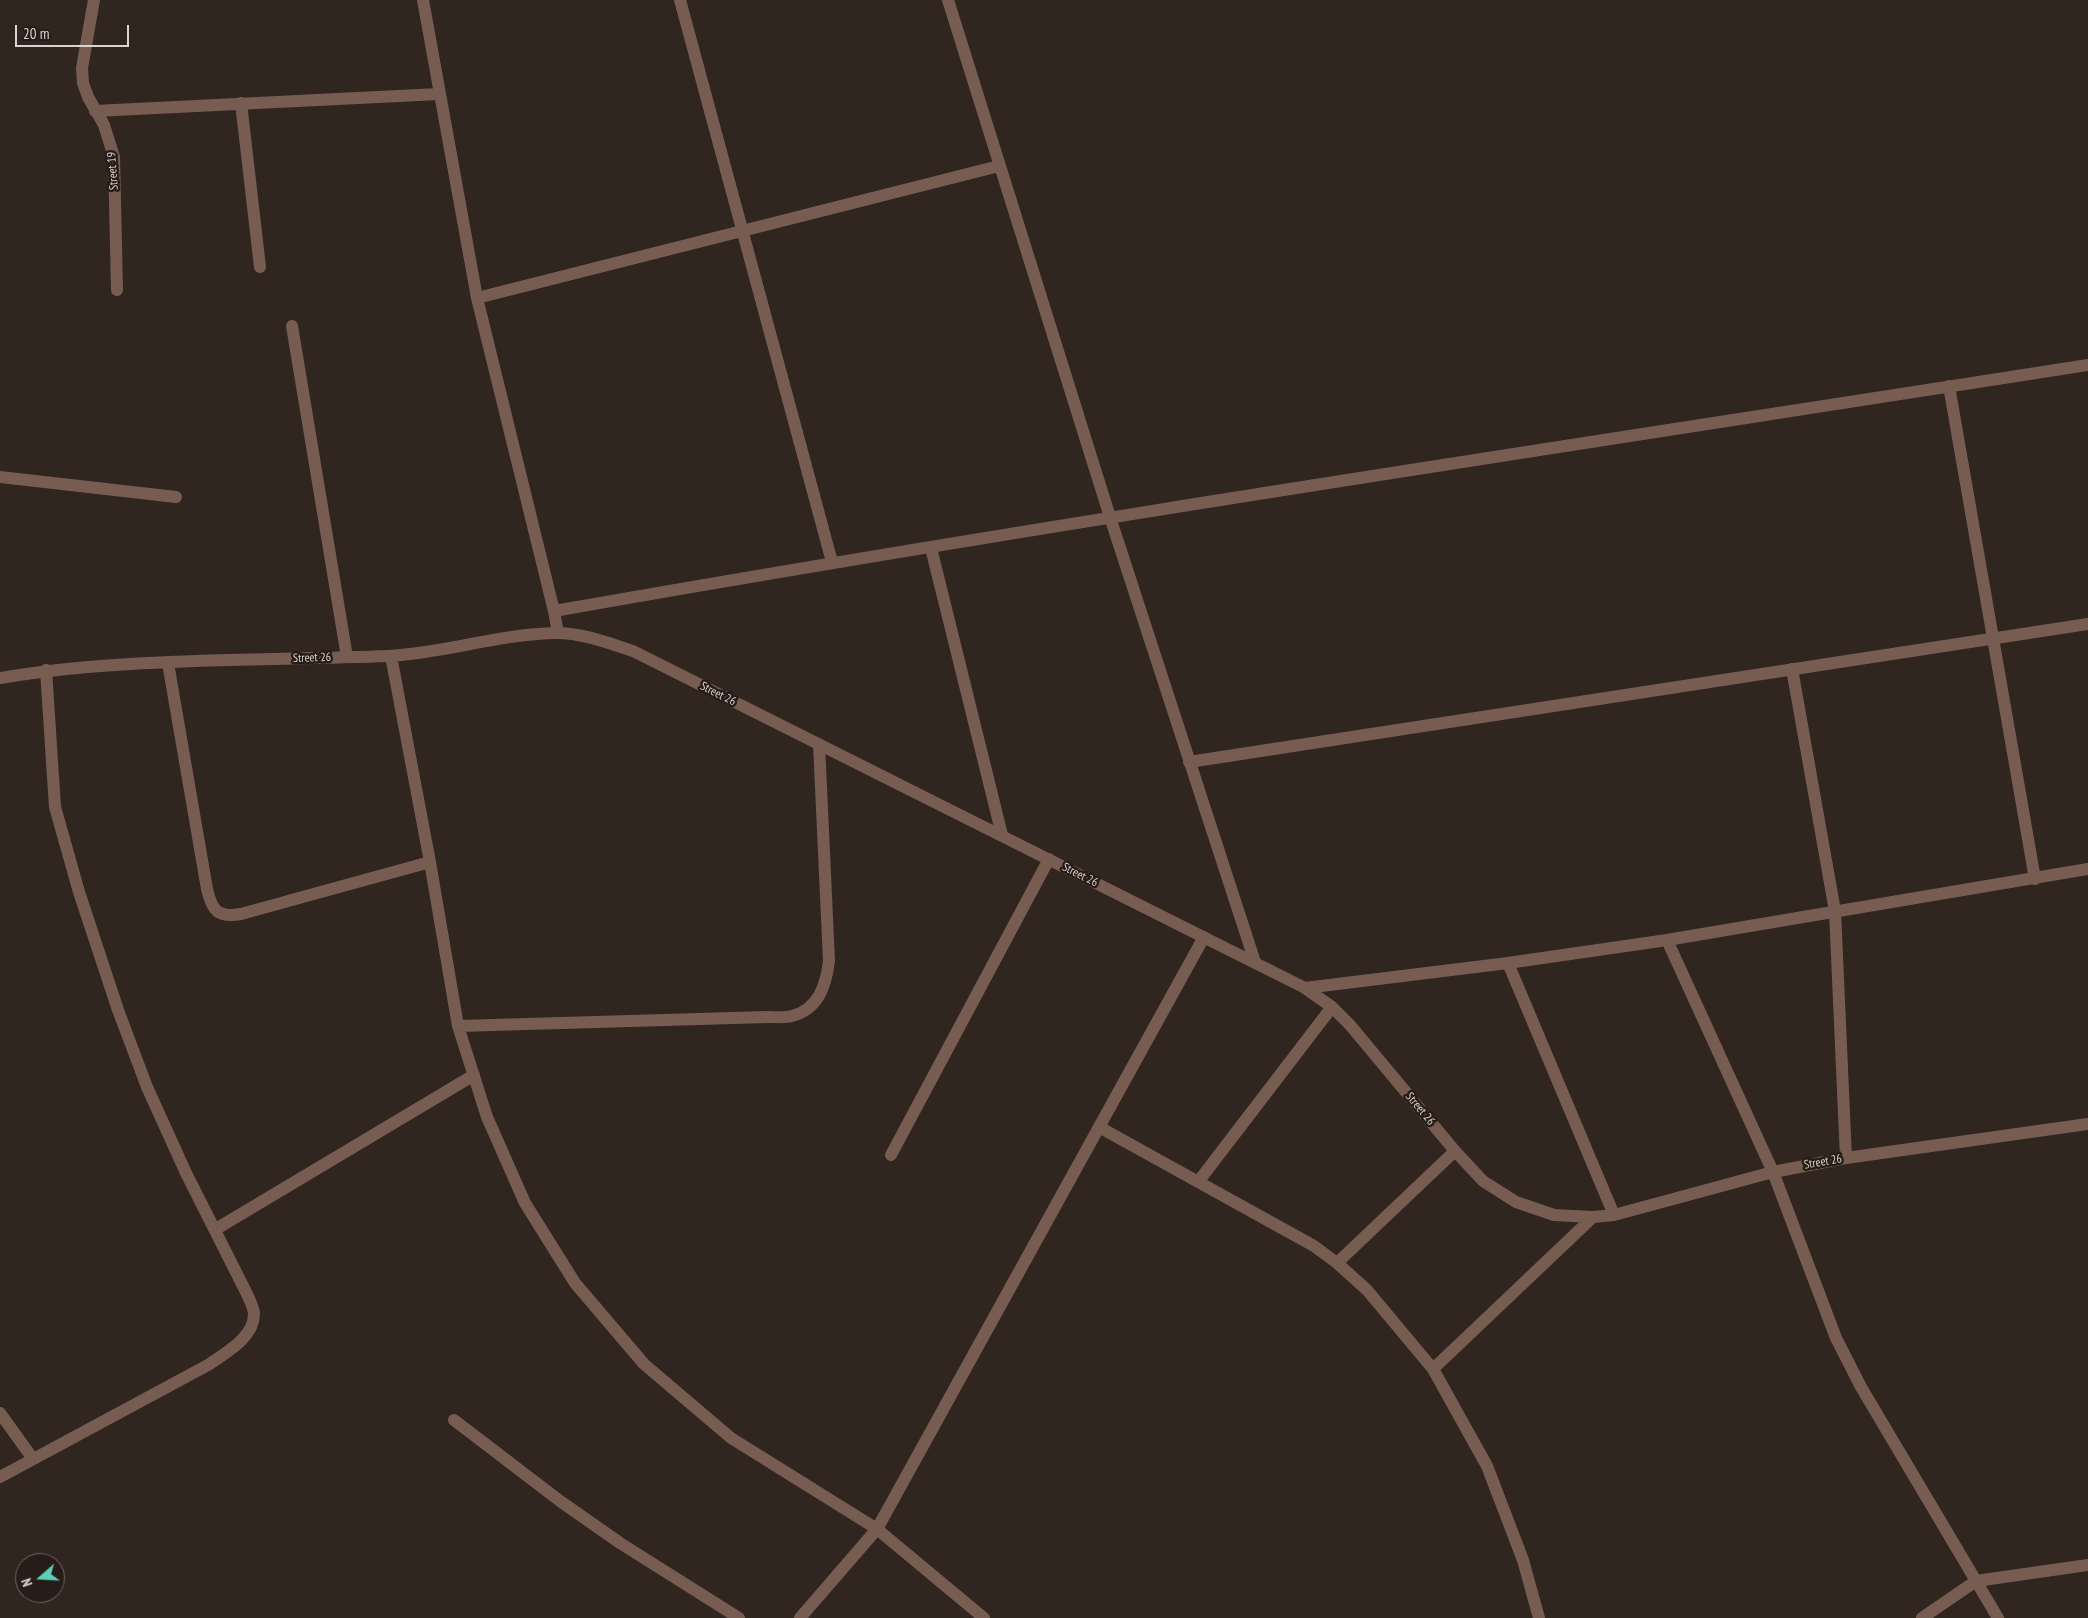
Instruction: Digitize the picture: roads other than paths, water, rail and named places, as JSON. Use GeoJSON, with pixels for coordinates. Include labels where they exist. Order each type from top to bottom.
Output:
{"type":"FeatureCollection","features":[{"type":"Feature","properties":{"kind":"street","name":"Street 19"},"geometry":{"type":"LineString","coordinates":[[94,0],[82,68],[83,83],[88,97],[104,125],[114,157],[117,290]]}},
{"type":"Feature","properties":{"kind":"street"},"geometry":{"type":"LineString","coordinates":[[423,0],[477,298],[558,633]]}},
{"type":"Feature","properties":{"kind":"street"},"geometry":{"type":"LineString","coordinates":[[680,0],[832,562]]}},
{"type":"Feature","properties":{"kind":"street"},"geometry":{"type":"LineString","coordinates":[[948,0],[1110,518],[1188,762],[1255,962]]}},
{"type":"Feature","properties":{"kind":"street"},"geometry":{"type":"LineString","coordinates":[[95,111],[439,94]]}},
{"type":"Feature","properties":{"kind":"street"},"geometry":{"type":"LineString","coordinates":[[240,103],[260,267]]}},
{"type":"Feature","properties":{"kind":"street"},"geometry":{"type":"LineString","coordinates":[[477,298],[999,166]]}},
{"type":"Feature","properties":{"kind":"street"},"geometry":{"type":"LineString","coordinates":[[292,326],[347,657]]}},
{"type":"Feature","properties":{"kind":"street"},"geometry":{"type":"LineString","coordinates":[[554,611],[832,562],[931,548],[1110,518],[2088,364]]}},
{"type":"Feature","properties":{"kind":"street"},"geometry":{"type":"LineString","coordinates":[[1949,386],[2034,878]]}},
{"type":"Feature","properties":{"kind":"street"},"geometry":{"type":"LineString","coordinates":[[0,477],[176,497]]}},
{"type":"Feature","properties":{"kind":"street"},"geometry":{"type":"LineString","coordinates":[[931,548],[1002,836]]}},
{"type":"Feature","properties":{"kind":"street"},"geometry":{"type":"LineString","coordinates":[[1188,762],[2088,624]]}},
{"type":"Feature","properties":{"kind":"street","name":"Street 26"},"geometry":{"type":"LineString","coordinates":[[0,678],[46,670],[168,663],[391,656],[517,636],[558,633],[596,638],[633,651],[1305,988],[1332,1007],[1350,1025],[1455,1151],[1483,1181],[1516,1202],[1554,1215],[1593,1217],[1614,1214],[1773,1172],[1846,1158],[2088,1124]]}},
{"type":"Feature","properties":{"kind":"street"},"geometry":{"type":"LineString","coordinates":[[391,656],[430,862],[458,1026],[488,1117],[525,1203],[575,1283],[644,1364],[731,1438],[877,1529],[984,1618]]}},
{"type":"Feature","properties":{"kind":"street"},"geometry":{"type":"LineString","coordinates":[[168,663],[210,905],[219,913],[228,916],[241,914],[430,862]]}},
{"type":"Feature","properties":{"kind":"street"},"geometry":{"type":"LineString","coordinates":[[1792,669],[1834,911],[1846,1158]]}},
{"type":"Feature","properties":{"kind":"street"},"geometry":{"type":"LineString","coordinates":[[0,1477],[208,1365],[237,1344],[249,1331],[254,1314],[248,1296],[186,1173],[147,1087],[118,1010],[79,892],[55,807],[46,670]]}},
{"type":"Feature","properties":{"kind":"street"},"geometry":{"type":"LineString","coordinates":[[458,1026],[792,1016],[806,1009],[818,998],[827,982],[829,961],[819,744]]}},
{"type":"Feature","properties":{"kind":"street"},"geometry":{"type":"LineString","coordinates":[[891,1155],[1049,859]]}},
{"type":"Feature","properties":{"kind":"street"},"geometry":{"type":"LineString","coordinates":[[1305,988],[1508,963],[1667,940],[2088,869]]}},
{"type":"Feature","properties":{"kind":"street"},"geometry":{"type":"LineString","coordinates":[[800,1618],[877,1529],[1204,937]]}},
{"type":"Feature","properties":{"kind":"street"},"geometry":{"type":"LineString","coordinates":[[1667,940],[1773,1172],[1836,1338],[1861,1387],[1998,1618]]}},
{"type":"Feature","properties":{"kind":"street"},"geometry":{"type":"LineString","coordinates":[[1508,963],[1614,1214]]}},
{"type":"Feature","properties":{"kind":"street"},"geometry":{"type":"LineString","coordinates":[[1198,1182],[1332,1007]]}},
{"type":"Feature","properties":{"kind":"street"},"geometry":{"type":"LineString","coordinates":[[216,1230],[474,1074]]}},
{"type":"Feature","properties":{"kind":"street"},"geometry":{"type":"LineString","coordinates":[[1100,1127],[1314,1246],[1337,1263],[1367,1290],[1433,1369],[1488,1466],[1523,1560],[1540,1618]]}},
{"type":"Feature","properties":{"kind":"street"},"geometry":{"type":"LineString","coordinates":[[1337,1263],[1455,1151]]}},
{"type":"Feature","properties":{"kind":"street"},"geometry":{"type":"LineString","coordinates":[[1433,1369],[1593,1217]]}},
{"type":"Feature","properties":{"kind":"street"},"geometry":{"type":"LineString","coordinates":[[0,1413],[33,1459]]}},
{"type":"Feature","properties":{"kind":"street"},"geometry":{"type":"LineString","coordinates":[[454,1420],[560,1501],[620,1543],[740,1618]]}},
{"type":"Feature","properties":{"kind":"street"},"geometry":{"type":"LineString","coordinates":[[1922,1618],[1976,1581],[2088,1565]]}}]}
